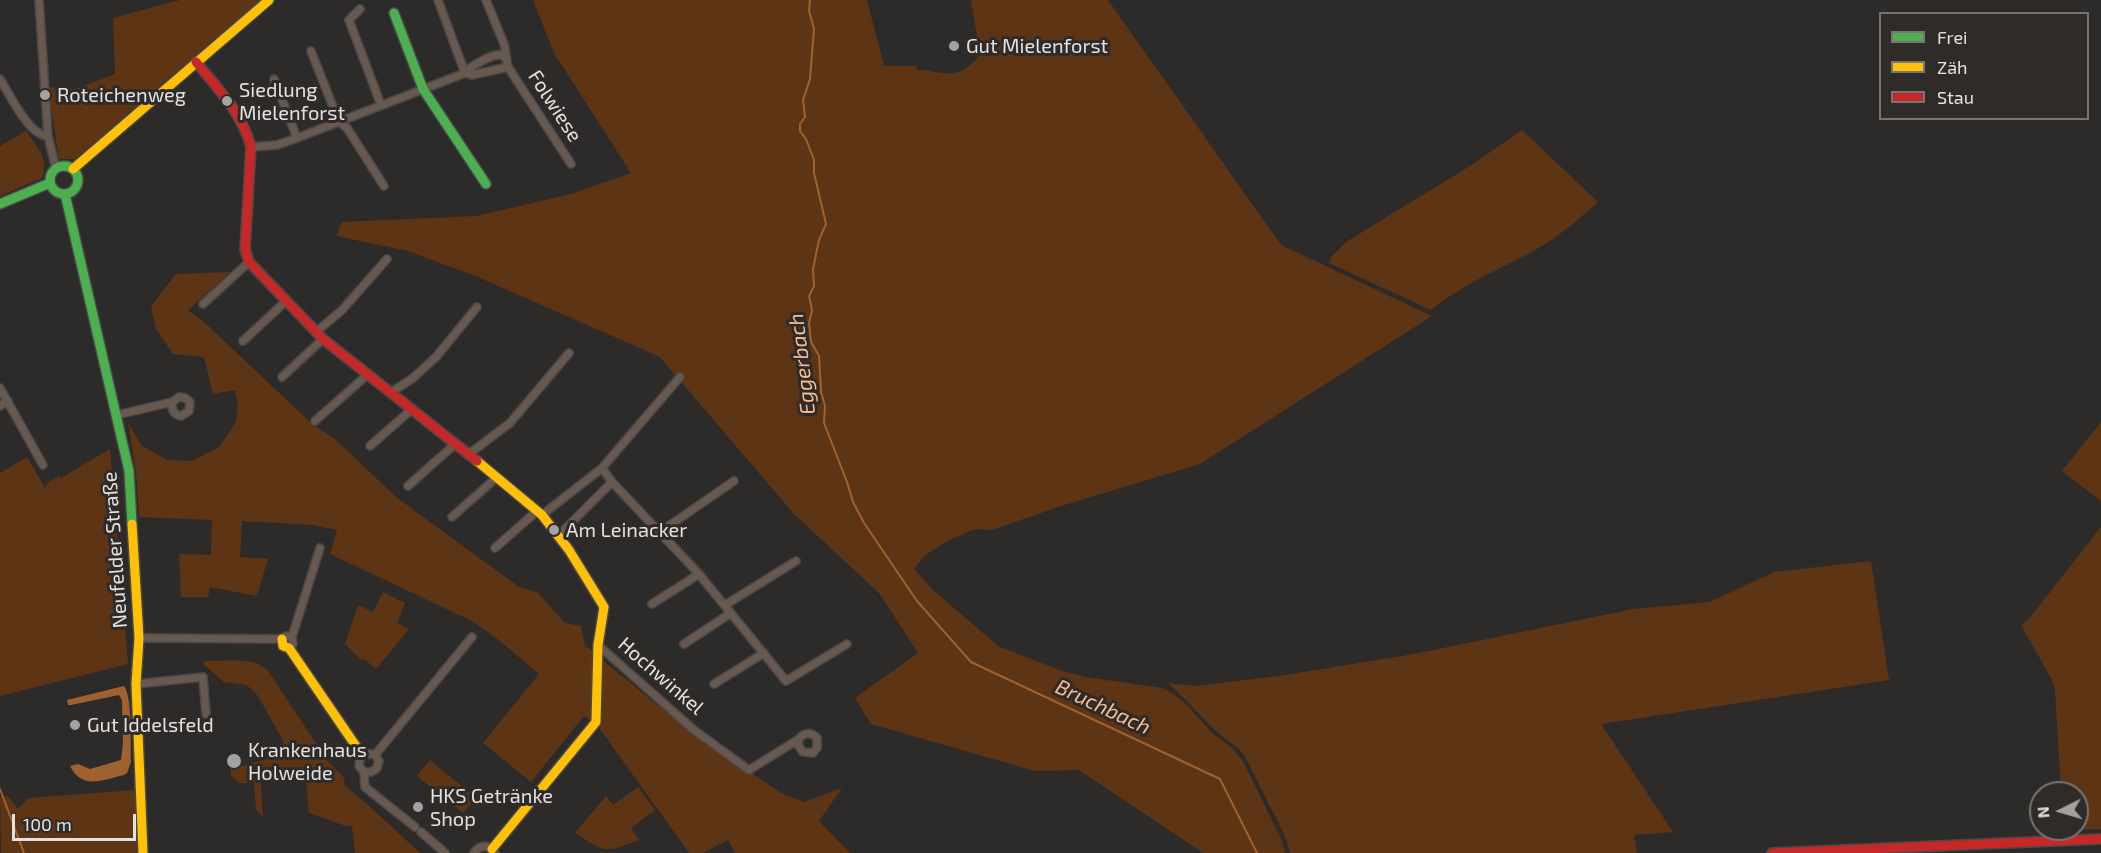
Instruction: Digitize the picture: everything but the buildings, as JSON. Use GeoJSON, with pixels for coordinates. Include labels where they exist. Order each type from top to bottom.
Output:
{"type":"FeatureCollection","features":[{"type":"Feature","properties":{"kind":"street"},"geometry":{"type":"LineString","coordinates":[[39,0],[48,136],[56,169]]}},
{"type":"Feature","properties":{"kind":"street"},"geometry":{"type":"LineString","coordinates":[[73,170],[269,0]]}},
{"type":"Feature","properties":{"kind":"street"},"geometry":{"type":"LineString","coordinates":[[438,0],[465,73]]}},
{"type":"Feature","properties":{"kind":"street","name":"Folwiese"},"geometry":{"type":"LineString","coordinates":[[486,0],[504,44],[507,63]]}},
{"type":"Feature","properties":{"kind":"street"},"geometry":{"type":"LineString","coordinates":[[360,9],[349,20],[381,105]]}},
{"type":"Feature","properties":{"kind":"street"},"geometry":{"type":"LineString","coordinates":[[394,14],[423,89],[486,184]]}},
{"type":"Feature","properties":{"kind":"street"},"geometry":{"type":"LineString","coordinates":[[311,51],[339,122],[347,128],[384,186]]}},
{"type":"Feature","properties":{"kind":"street","name":"Folwiese"},"geometry":{"type":"LineString","coordinates":[[251,147],[277,145],[297,138],[465,73],[495,55],[502,56],[507,63],[571,164]]}},
{"type":"Feature","properties":{"kind":"street"},"geometry":{"type":"LineString","coordinates":[[196,62],[240,117],[249,134],[251,147],[245,249],[249,262],[203,304]]}},
{"type":"Feature","properties":{"kind":"street","name":"Folwiese"},"geometry":{"type":"LineString","coordinates":[[465,73],[472,75],[507,63]]}},
{"type":"Feature","properties":{"kind":"street"},"geometry":{"type":"LineString","coordinates":[[0,79],[34,131],[48,136]]}},
{"type":"Feature","properties":{"kind":"street"},"geometry":{"type":"LineString","coordinates":[[274,79],[297,138]]}},
{"type":"Feature","properties":{"kind":"street"},"geometry":{"type":"LineString","coordinates":[[65,166],[73,170],[78,182],[73,190],[65,194],[56,191],[50,183],[51,175],[56,169],[65,166]]}},
{"type":"Feature","properties":{"kind":"street"},"geometry":{"type":"LineString","coordinates":[[0,204],[50,183]]}},
{"type":"Feature","properties":{"kind":"street","name":"Neufelder Straße"},"geometry":{"type":"LineString","coordinates":[[65,194],[129,471],[139,638],[136,684],[143,853]]}},
{"type":"Feature","properties":{"kind":"street"},"geometry":{"type":"LineString","coordinates":[[282,377],[387,259]]}},
{"type":"Feature","properties":{"kind":"street","name":"Hochwinkel"},"geometry":{"type":"LineString","coordinates":[[249,262],[320,336],[469,454],[539,513],[559,535],[604,607],[598,645],[694,730],[749,771],[800,739]]}},
{"type":"Feature","properties":{"kind":"street"},"geometry":{"type":"LineString","coordinates":[[243,341],[286,301]]}},
{"type":"Feature","properties":{"kind":"street"},"geometry":{"type":"LineString","coordinates":[[390,393],[414,378],[436,357],[477,308]]}},
{"type":"Feature","properties":{"kind":"street"},"geometry":{"type":"LineString","coordinates":[[469,454],[510,423],[569,353]]}},
{"type":"Feature","properties":{"kind":"street"},"geometry":{"type":"LineString","coordinates":[[315,421],[367,375]]}},
{"type":"Feature","properties":{"kind":"street"},"geometry":{"type":"LineString","coordinates":[[495,548],[602,468],[680,377]]}},
{"type":"Feature","properties":{"kind":"street"},"geometry":{"type":"LineString","coordinates":[[0,388],[43,465]]}},
{"type":"Feature","properties":{"kind":"street"},"geometry":{"type":"LineString","coordinates":[[0,406],[8,401]]}},
{"type":"Feature","properties":{"kind":"street"},"geometry":{"type":"LineString","coordinates":[[117,415],[172,402]]}},
{"type":"Feature","properties":{"kind":"street"},"geometry":{"type":"LineString","coordinates":[[370,446],[411,410]]}},
{"type":"Feature","properties":{"kind":"street"},"geometry":{"type":"LineString","coordinates":[[408,486],[455,444]]}},
{"type":"Feature","properties":{"kind":"street"},"geometry":{"type":"LineString","coordinates":[[602,468],[612,482],[699,574],[786,681],[847,644]]}},
{"type":"Feature","properties":{"kind":"street"},"geometry":{"type":"LineString","coordinates":[[452,517],[497,477]]}},
{"type":"Feature","properties":{"kind":"street"},"geometry":{"type":"LineString","coordinates":[[660,532],[734,481]]}},
{"type":"Feature","properties":{"kind":"street"},"geometry":{"type":"LineString","coordinates":[[559,535],[612,482]]}},
{"type":"Feature","properties":{"kind":"street"},"geometry":{"type":"LineString","coordinates":[[320,548],[282,646],[289,648],[362,755],[359,766],[364,772],[366,786],[445,853]]}},
{"type":"Feature","properties":{"kind":"street"},"geometry":{"type":"LineString","coordinates":[[725,605],[796,561]]}},
{"type":"Feature","properties":{"kind":"street"},"geometry":{"type":"LineString","coordinates":[[652,604],[699,574]]}},
{"type":"Feature","properties":{"kind":"street"},"geometry":{"type":"LineString","coordinates":[[684,644],[731,613]]}},
{"type":"Feature","properties":{"kind":"street"},"geometry":{"type":"LineString","coordinates":[[139,638],[287,638]]}},
{"type":"Feature","properties":{"kind":"street"},"geometry":{"type":"LineString","coordinates":[[375,754],[472,638]]}},
{"type":"Feature","properties":{"kind":"street"},"geometry":{"type":"LineString","coordinates":[[474,853],[481,847],[494,851],[596,722],[598,645]]}},
{"type":"Feature","properties":{"kind":"street"},"geometry":{"type":"LineString","coordinates":[[714,684],[764,653]]}},
{"type":"Feature","properties":{"kind":"street"},"geometry":{"type":"LineString","coordinates":[[136,684],[203,677],[206,714]]}},
{"type":"Feature","properties":{"kind":"street"},"geometry":{"type":"LineString","coordinates":[[362,755],[375,754]]}},
{"type":"Feature","properties":{"kind":"street"},"geometry":{"type":"LineString","coordinates":[[364,772],[371,772],[377,768],[379,761],[375,754]]}},
{"type":"Feature","properties":{"kind":"street"},"geometry":{"type":"LineString","coordinates":[[1772,853],[2101,839]]}},
{"type":"Feature","properties":{"kind":"shaded area"},"geometry":{"type":"Polygon","coordinates":[[[180,0],[260,0],[75,159],[59,159],[48,87],[75,89],[115,74],[113,18],[180,0]]]}},
{"type":"Feature","properties":{"kind":"shaded area"},"geometry":{"type":"Polygon","coordinates":[[[533,0],[867,0],[884,66],[916,66],[917,70],[951,73],[965,69],[980,55],[971,0],[1108,0],[1281,245],[1432,316],[1200,464],[1061,506],[992,530],[975,529],[947,541],[924,556],[914,569],[933,590],[998,646],[1062,671],[1085,677],[1163,688],[1175,695],[1243,761],[1282,841],[1285,853],[1203,853],[1079,770],[1035,771],[871,724],[855,698],[918,653],[880,594],[793,513],[660,357],[478,277],[408,251],[336,236],[342,222],[477,216],[571,194],[631,173],[554,53],[533,0]]]}},
{"type":"Feature","properties":{"kind":"shaded area"},"geometry":{"type":"Polygon","coordinates":[[[1522,130],[1598,202],[1551,240],[1472,283],[1431,310],[1329,263],[1331,257],[1346,242],[1470,166],[1522,130]]]}},
{"type":"Feature","properties":{"kind":"shaded area"},"geometry":{"type":"Polygon","coordinates":[[[26,131],[38,147],[43,159],[42,178],[0,196],[0,146],[26,131]]]}},
{"type":"Feature","properties":{"kind":"shaded area"},"geometry":{"type":"Polygon","coordinates":[[[230,272],[188,310],[205,323],[310,422],[336,440],[396,497],[519,587],[537,592],[565,623],[581,626],[585,645],[593,652],[591,721],[584,716],[531,782],[483,743],[539,674],[472,621],[330,554],[337,530],[313,525],[242,521],[240,557],[268,559],[257,596],[210,587],[208,597],[181,597],[179,554],[211,555],[212,520],[139,517],[136,472],[128,422],[141,445],[167,460],[192,461],[219,447],[236,422],[238,406],[235,390],[213,394],[204,357],[173,354],[156,329],[151,306],[176,274],[230,272]]]}},
{"type":"Feature","properties":{"kind":"shaded area"},"geometry":{"type":"Polygon","coordinates":[[[2101,422],[2101,501],[2062,471],[2101,422]]]}},
{"type":"Feature","properties":{"kind":"shaded area"},"geometry":{"type":"Polygon","coordinates":[[[110,449],[128,664],[0,696],[0,473],[27,457],[45,488],[49,482],[59,476],[61,478],[110,449]]]}},
{"type":"Feature","properties":{"kind":"shaded area"},"geometry":{"type":"Polygon","coordinates":[[[2101,527],[2101,829],[2089,829],[2089,781],[2060,781],[2055,689],[2021,625],[2028,620],[2101,527]]]}},
{"type":"Feature","properties":{"kind":"shaded area"},"geometry":{"type":"Polygon","coordinates":[[[1871,561],[1889,680],[1601,724],[1673,832],[1634,835],[1637,853],[1290,853],[1285,836],[1245,756],[1216,731],[1168,683],[1196,686],[1279,676],[1414,654],[1633,609],[1710,602],[1774,572],[1871,561]]]}},
{"type":"Feature","properties":{"kind":"shaded area"},"geometry":{"type":"Polygon","coordinates":[[[383,592],[405,603],[397,623],[409,629],[376,669],[364,659],[362,661],[345,644],[358,605],[373,612],[383,592]]]}},
{"type":"Feature","properties":{"kind":"shaded area"},"geometry":{"type":"Polygon","coordinates":[[[601,659],[696,736],[781,793],[804,802],[842,788],[819,821],[850,853],[735,853],[728,840],[703,853],[689,853],[600,729],[601,659]]]}},
{"type":"Feature","properties":{"kind":"shaded area"},"geometry":{"type":"Polygon","coordinates":[[[206,661],[247,661],[262,666],[268,671],[327,760],[344,778],[345,786],[420,853],[355,853],[352,825],[346,826],[309,813],[305,769],[260,772],[263,817],[256,810],[254,783],[238,783],[231,775],[231,769],[274,757],[284,742],[258,696],[247,685],[224,682],[203,664],[206,661]]]}},
{"type":"Feature","properties":{"kind":"shaded area"},"geometry":{"type":"Polygon","coordinates":[[[124,686],[129,701],[131,722],[131,762],[127,773],[100,781],[87,781],[80,778],[70,766],[78,764],[90,769],[121,760],[122,700],[119,695],[68,705],[67,700],[124,686]]]}},
{"type":"Feature","properties":{"kind":"shaded area"},"geometry":{"type":"Polygon","coordinates":[[[430,760],[476,798],[463,813],[417,776],[430,760]]]}},
{"type":"Feature","properties":{"kind":"shaded area"},"geometry":{"type":"Polygon","coordinates":[[[638,787],[655,810],[631,828],[639,840],[606,849],[575,833],[606,796],[613,805],[638,787]]]}},
{"type":"Feature","properties":{"kind":"shaded area"},"geometry":{"type":"Polygon","coordinates":[[[135,790],[138,853],[1,853],[0,797],[8,796],[18,809],[28,798],[135,790]]]}},
{"type":"Feature","properties":{"kind":"waterway","name":"Eggerbach"},"geometry":{"type":"LineString","coordinates":[[810,0],[809,11],[814,29],[810,79],[803,100],[805,117],[800,124],[800,131],[806,139],[814,160],[814,173],[826,224],[819,240],[813,269],[814,286],[809,296],[812,310],[809,323],[811,342],[819,356],[821,392],[825,406],[824,423],[853,502],[864,523],[917,601],[971,662],[1220,779],[1257,853]]}},
{"type":"Feature","properties":{"kind":"waterway"},"geometry":{"type":"LineString","coordinates":[[0,789],[24,853]]}},
{"type":"Feature","properties":{"kind":"traffic: fast"},"geometry":{"type":"LineString","coordinates":[[394,13],[423,89],[486,184]]}},
{"type":"Feature","properties":{"kind":"traffic: fast"},"geometry":{"type":"LineString","coordinates":[[64,166],[74,170],[78,180],[74,190],[64,194],[54,190],[50,180],[54,170],[64,166]]}},
{"type":"Feature","properties":{"kind":"traffic: fast"},"geometry":{"type":"LineString","coordinates":[[0,204],[50,183]]}},
{"type":"Feature","properties":{"kind":"traffic: fast"},"geometry":{"type":"LineString","coordinates":[[65,194],[129,471],[132,524]]}},
{"type":"Feature","properties":{"kind":"traffic: slow"},"geometry":{"type":"LineString","coordinates":[[73,169],[269,0]]}},
{"type":"Feature","properties":{"kind":"traffic: slow"},"geometry":{"type":"LineString","coordinates":[[477,461],[542,515],[569,550],[604,607],[598,645],[596,722],[492,849]]}},
{"type":"Feature","properties":{"kind":"traffic: slow"},"geometry":{"type":"LineString","coordinates":[[132,524],[139,638],[136,684],[143,853]]}},
{"type":"Feature","properties":{"kind":"traffic: slow"},"geometry":{"type":"LineString","coordinates":[[282,639],[283,646],[289,648],[362,755]]}},
{"type":"Feature","properties":{"kind":"traffic: jam"},"geometry":{"type":"LineString","coordinates":[[196,62],[235,112],[251,147],[245,249],[249,262],[323,339],[477,461]]}},
{"type":"Feature","properties":{"kind":"traffic: jam"},"geometry":{"type":"LineString","coordinates":[[1772,853],[2101,839]]}},
{"type":"Feature","properties":{"kind":"place","name":"Gut Mielenforst"},"geometry":{"type":"Point","coordinates":[954,46]}},
{"type":"Feature","properties":{"kind":"place","name":"Roteichenweg"},"geometry":{"type":"Point","coordinates":[45,95]}},
{"type":"Feature","properties":{"kind":"place","name":"Siedlung Mielenforst"},"geometry":{"type":"Point","coordinates":[227,101]}},
{"type":"Feature","properties":{"kind":"place","name":"Am Leinacker"},"geometry":{"type":"Point","coordinates":[554,530]}},
{"type":"Feature","properties":{"kind":"place","name":"Gut Iddelsfeld"},"geometry":{"type":"Point","coordinates":[75,725]}},
{"type":"Feature","properties":{"kind":"place","name":"Krankenhaus Holweide"},"geometry":{"type":"Point","coordinates":[234,761]}},
{"type":"Feature","properties":{"kind":"place","name":"HKS Getränke Shop"},"geometry":{"type":"Point","coordinates":[418,807]}},
{"type":"Feature","properties":{"kind":"water label","name":"Bruchbach"},"geometry":{"type":"Point","coordinates":[1103,707]}}]}
